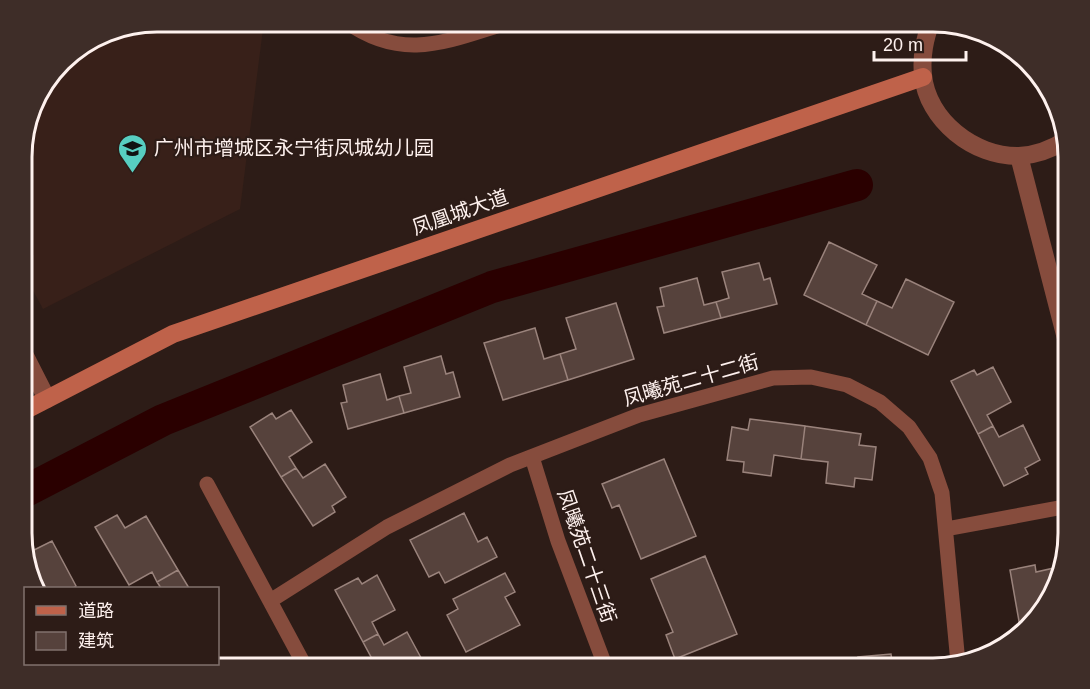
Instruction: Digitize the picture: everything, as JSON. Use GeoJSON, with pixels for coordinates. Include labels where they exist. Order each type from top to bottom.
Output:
{"type":"FeatureCollection","features":[{"type":"Feature","properties":{"kind":"main road","name":"凤凰城大道"},"geometry":{"type":"LineString","coordinates":[[32,406],[173,334],[923,77]]}},
{"type":"Feature","properties":{"kind":"street"},"geometry":{"type":"LineString","coordinates":[[927,32],[922,47],[923,77],[932,103],[947,125],[968,142],[993,153],[1019,156],[1050,150],[1058,145]]}},
{"type":"Feature","properties":{"kind":"street"},"geometry":{"type":"LineString","coordinates":[[1019,156],[1058,307]]}},
{"type":"Feature","properties":{"kind":"street"},"geometry":{"type":"LineString","coordinates":[[32,370],[47,399]]}},
{"type":"Feature","properties":{"kind":"lane"},"geometry":{"type":"LineString","coordinates":[[365,32],[381,41],[422,46],[473,32]]}},
{"type":"Feature","properties":{"kind":"lane","name":"凤曦苑二十二街"},"geometry":{"type":"LineString","coordinates":[[270,601],[387,527],[532,457],[639,415],[773,378],[811,377],[847,385],[880,402],[909,427],[930,458],[942,493],[957,655]]}},
{"type":"Feature","properties":{"kind":"lane","name":"凤曦苑二十三街"},"geometry":{"type":"LineString","coordinates":[[532,457],[558,541],[602,657]]}},
{"type":"Feature","properties":{"kind":"lane"},"geometry":{"type":"LineString","coordinates":[[207,484],[301,658]]}},
{"type":"Feature","properties":{"kind":"lane"},"geometry":{"type":"LineString","coordinates":[[946,529],[1058,508]]}},
{"type":"Feature","properties":{"kind":"shaded area","name":"广州市增城区永宁街凤城幼儿园"},"geometry":{"type":"Polygon","coordinates":[[[157,32],[263,32],[240,209],[43,309],[32,289],[33,140],[38,116],[57,80],[80,57],[101,44],[124,36],[157,32]]]}},
{"type":"Feature","properties":{"kind":"building"},"geometry":{"type":"Polygon","coordinates":[[[829,242],[877,265],[862,294],[877,301],[866,325],[804,295],[829,242]]]}},
{"type":"Feature","properties":{"kind":"building"},"geometry":{"type":"Polygon","coordinates":[[[759,263],[764,280],[770,278],[777,304],[721,318],[716,302],[729,298],[722,272],[759,263]]]}},
{"type":"Feature","properties":{"kind":"building"},"geometry":{"type":"Polygon","coordinates":[[[697,278],[704,305],[716,302],[721,318],[664,333],[657,307],[664,306],[660,288],[697,278]]]}},
{"type":"Feature","properties":{"kind":"building"},"geometry":{"type":"Polygon","coordinates":[[[906,279],[954,302],[928,355],[866,325],[877,301],[892,308],[906,279]]]}},
{"type":"Feature","properties":{"kind":"building"},"geometry":{"type":"Polygon","coordinates":[[[616,303],[634,359],[568,380],[560,354],[576,349],[566,318],[616,303]]]}},
{"type":"Feature","properties":{"kind":"building"},"geometry":{"type":"Polygon","coordinates":[[[535,328],[544,359],[560,354],[568,380],[503,400],[484,343],[535,328]]]}},
{"type":"Feature","properties":{"kind":"building"},"geometry":{"type":"Polygon","coordinates":[[[441,356],[446,374],[453,372],[460,397],[404,413],[399,396],[411,393],[404,367],[441,356]]]}},
{"type":"Feature","properties":{"kind":"building"},"geometry":{"type":"Polygon","coordinates":[[[993,367],[1011,402],[987,415],[993,426],[978,434],[951,381],[974,370],[977,375],[993,367]]]}},
{"type":"Feature","properties":{"kind":"building"},"geometry":{"type":"Polygon","coordinates":[[[380,374],[387,400],[399,396],[404,413],[348,429],[341,403],[347,402],[343,385],[380,374]]]}},
{"type":"Feature","properties":{"kind":"building"},"geometry":{"type":"Polygon","coordinates":[[[291,410],[312,442],[289,457],[296,468],[281,477],[250,427],[272,413],[276,419],[291,410]]]}},
{"type":"Feature","properties":{"kind":"building"},"geometry":{"type":"Polygon","coordinates":[[[750,419],[805,426],[801,459],[774,455],[771,476],[743,472],[744,462],[727,460],[732,427],[748,430],[750,419]]]}},
{"type":"Feature","properties":{"kind":"building"},"geometry":{"type":"Polygon","coordinates":[[[1023,425],[1040,460],[1025,468],[1028,474],[1004,486],[978,434],[993,426],[999,437],[1023,425]]]}},
{"type":"Feature","properties":{"kind":"building"},"geometry":{"type":"Polygon","coordinates":[[[805,426],[861,434],[859,445],[876,447],[872,480],[855,478],[854,487],[826,483],[828,462],[801,459],[805,426]]]}},
{"type":"Feature","properties":{"kind":"building"},"geometry":{"type":"Polygon","coordinates":[[[664,459],[696,536],[641,559],[619,505],[612,508],[602,484],[664,459]]]}},
{"type":"Feature","properties":{"kind":"building"},"geometry":{"type":"Polygon","coordinates":[[[325,464],[346,497],[332,506],[335,512],[313,526],[281,477],[296,468],[303,478],[325,464]]]}},
{"type":"Feature","properties":{"kind":"building"},"geometry":{"type":"Polygon","coordinates":[[[464,513],[478,542],[487,537],[497,557],[445,583],[439,572],[429,577],[410,540],[464,513]]]}},
{"type":"Feature","properties":{"kind":"building"},"geometry":{"type":"Polygon","coordinates":[[[117,515],[125,528],[146,516],[178,570],[157,582],[152,572],[129,585],[95,527],[117,515]]]}},
{"type":"Feature","properties":{"kind":"building"},"geometry":{"type":"Polygon","coordinates":[[[52,541],[76,586],[44,587],[33,550],[52,541]]]}},
{"type":"Feature","properties":{"kind":"building"},"geometry":{"type":"Polygon","coordinates":[[[705,556],[737,634],[674,657],[666,635],[673,632],[651,579],[705,556]]]}},
{"type":"Feature","properties":{"kind":"building"},"geometry":{"type":"Polygon","coordinates":[[[1035,565],[1036,572],[1053,568],[1046,588],[1019,623],[1010,570],[1035,565]]]}},
{"type":"Feature","properties":{"kind":"building"},"geometry":{"type":"Polygon","coordinates":[[[178,570],[188,587],[160,587],[157,582],[178,570]]]}},
{"type":"Feature","properties":{"kind":"building"},"geometry":{"type":"Polygon","coordinates":[[[505,573],[515,592],[505,597],[520,625],[466,652],[447,615],[458,609],[453,599],[505,573]]]}},
{"type":"Feature","properties":{"kind":"building"},"geometry":{"type":"Polygon","coordinates":[[[377,575],[395,610],[372,622],[378,634],[363,642],[335,590],[358,578],[362,584],[377,575]]]}},
{"type":"Feature","properties":{"kind":"building"},"geometry":{"type":"Polygon","coordinates":[[[407,632],[421,658],[371,658],[363,642],[378,634],[384,645],[407,632]]]}},
{"type":"Feature","properties":{"kind":"building"},"geometry":{"type":"Polygon","coordinates":[[[891,654],[891,657],[858,657],[891,654]]]}},
{"type":"Feature","properties":{"kind":"waterway"},"geometry":{"type":"LineString","coordinates":[[32,488],[163,420],[492,287],[857,185]]}},
{"type":"Feature","properties":{"kind":"place","name":"广州市增城区永宁街凤城幼儿园"},"geometry":{"type":"Point","coordinates":[133,174]}}]}
